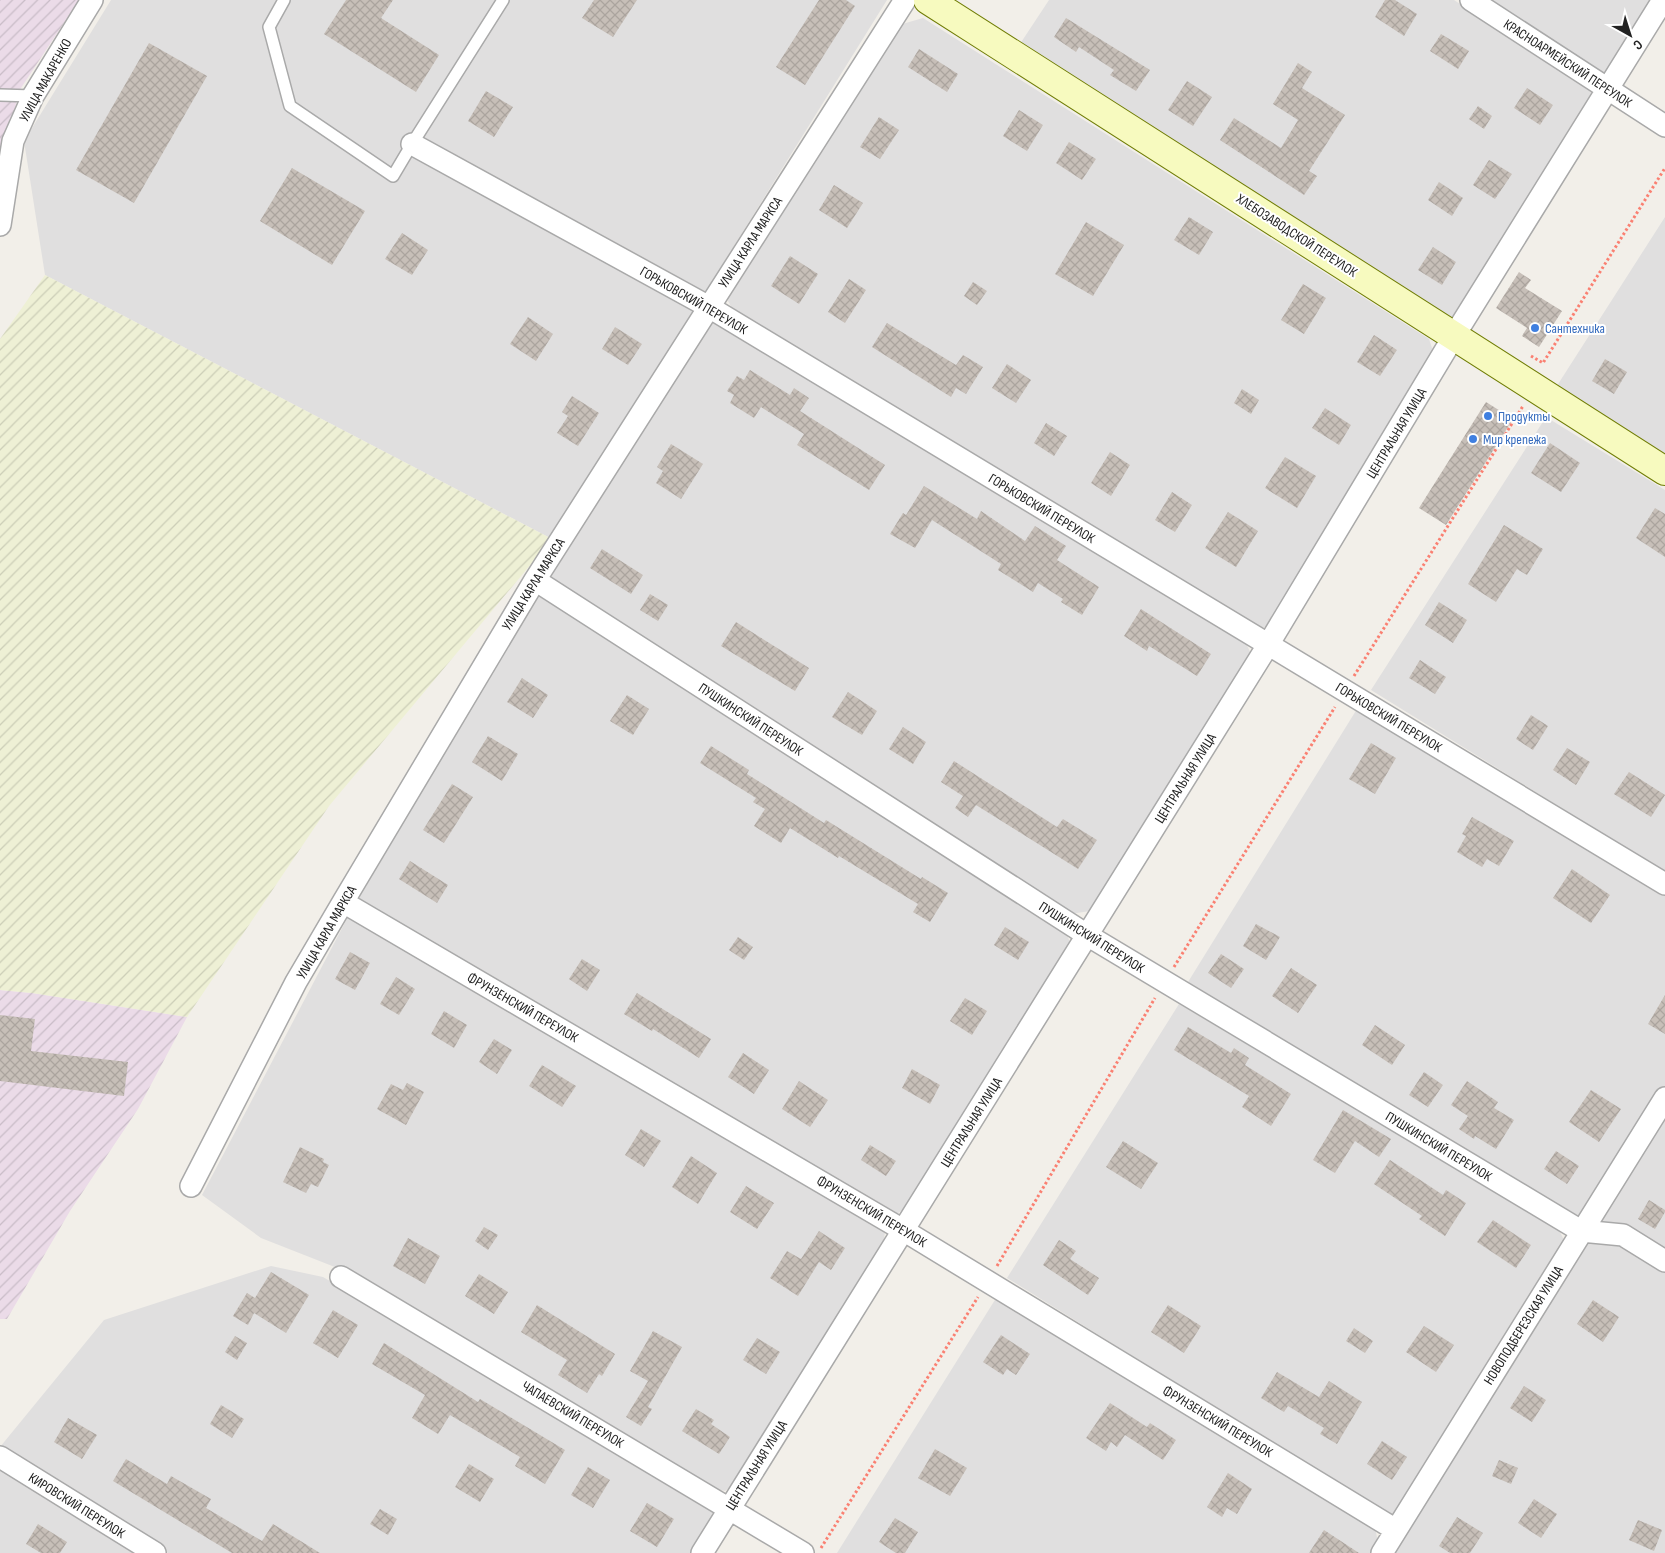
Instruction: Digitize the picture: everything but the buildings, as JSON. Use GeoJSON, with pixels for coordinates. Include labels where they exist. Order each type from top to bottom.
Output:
{"type":"FeatureCollection","features":[{"type":"Feature","properties":{"kind":"street","name":"УЛИЦА МАКАРЕНКО"},"geometry":{"type":"LineString","coordinates":[[0,225],[13,140],[33,96],[92,0]]}},
{"type":"Feature","properties":{"kind":"street","name":"УЛИЦА КАРЛА МАРКСА"},"geometry":{"type":"LineString","coordinates":[[191,1186],[296,982],[535,580],[905,0]]}},
{"type":"Feature","properties":{"kind":"street","name":"ХЛЕБОЗАВОДСКОЙ ПЕРЕУЛОК"},"geometry":{"type":"LineString","coordinates":[[928,0],[1665,471]]}},
{"type":"Feature","properties":{"kind":"street","name":"КРАСНОАРМЕЙСКИЙ ПЕРЕУЛОК"},"geometry":{"type":"LineString","coordinates":[[1471,0],[1665,126]]}},
{"type":"Feature","properties":{"kind":"street","name":"ЦЕНТРАЛЬНАЯ УЛИЦА"},"geometry":{"type":"LineString","coordinates":[[702,1553],[1268,645],[1454,336],[1663,0]]}},
{"type":"Feature","properties":{"kind":"street","name":"ГОРЬКОВСКИЙ ПЕРЕУЛОК"},"geometry":{"type":"LineString","coordinates":[[412,144],[709,307],[1665,884]]}},
{"type":"Feature","properties":{"kind":"street","name":"ПУШКИНСКИЙ ПЕРЕУЛОК"},"geometry":{"type":"LineString","coordinates":[[535,580],[1087,935],[1581,1231],[1623,1235],[1665,1261]]}},
{"type":"Feature","properties":{"kind":"street","name":"ФРУНЗЕНСКИЙ ПЕРЕУЛОК"},"geometry":{"type":"LineString","coordinates":[[343,902],[904,1230],[1396,1530]]}},
{"type":"Feature","properties":{"kind":"street","name":"НОВОПОДБЕРЕЗСКАЯ УЛИЦА"},"geometry":{"type":"LineString","coordinates":[[1382,1553],[1665,1098]]}},
{"type":"Feature","properties":{"kind":"street","name":"ЧАПАЕВСКИЙ ПЕРЕУЛОК"},"geometry":{"type":"LineString","coordinates":[[341,1276],[804,1553]]}},
{"type":"Feature","properties":{"kind":"street","name":"КИРОВСКИЙ ПЕРЕУЛОК"},"geometry":{"type":"LineString","coordinates":[[0,1457],[155,1553]]}},
{"type":"Feature","properties":{"kind":"lane"},"geometry":{"type":"LineString","coordinates":[[284,0],[269,27],[290,106],[393,176],[503,0]]}},
{"type":"Feature","properties":{"kind":"lane"},"geometry":{"type":"LineString","coordinates":[[0,95],[33,96]]}},
{"type":"Feature","properties":{"kind":"path"},"geometry":{"type":"LineString","coordinates":[[1526,353],[1543,363],[1665,168]]}},
{"type":"Feature","properties":{"kind":"path"},"geometry":{"type":"LineString","coordinates":[[818,1553],[988,1281],[1165,982],[1524,404]]}},
{"type":"Feature","properties":{"kind":"shaded area"},"geometry":{"type":"Polygon","coordinates":[[[0,0],[79,0],[19,91],[0,172],[0,0]]]}},
{"type":"Feature","properties":{"kind":"shaded area"},"geometry":{"type":"Polygon","coordinates":[[[111,0],[887,0],[552,539],[45,275],[24,141],[111,0]]]}},
{"type":"Feature","properties":{"kind":"shaded area"},"geometry":{"type":"Polygon","coordinates":[[[1049,0],[1454,0],[1583,85],[1593,94],[1452,324],[1016,50],[1049,0]]]}},
{"type":"Feature","properties":{"kind":"shaded area"},"geometry":{"type":"Polygon","coordinates":[[[1484,0],[1654,0],[1613,66],[1600,75],[1484,0]]]}},
{"type":"Feature","properties":{"kind":"shaded area"},"geometry":{"type":"Polygon","coordinates":[[[923,18],[1429,339],[1434,354],[1271,623],[1261,629],[735,314],[728,301],[730,286],[899,25],[923,18]]]}},
{"type":"Feature","properties":{"kind":"shaded area"},"geometry":{"type":"Polygon","coordinates":[[[1665,217],[1665,463],[1553,392],[1665,217]]]}},
{"type":"Feature","properties":{"kind":"shaded area"},"geometry":{"type":"Polygon","coordinates":[[[715,322],[1245,641],[1251,654],[1090,911],[1070,914],[553,582],[551,572],[706,328],[715,322]]]}},
{"type":"Feature","properties":{"kind":"shaded area"},"geometry":{"type":"Polygon","coordinates":[[[1546,417],[1665,490],[1665,872],[1371,690],[1546,417]]]}},
{"type":"Feature","properties":{"kind":"shaded area"},"geometry":{"type":"Polygon","coordinates":[[[538,595],[1064,929],[1071,944],[907,1207],[897,1214],[885,1211],[359,898],[538,595]]]}},
{"type":"Feature","properties":{"kind":"shaded area"},"geometry":{"type":"Polygon","coordinates":[[[1357,709],[1665,896],[1665,1086],[1588,1208],[1580,1215],[1570,1214],[1188,982],[1357,709]]]}},
{"type":"Feature","properties":{"kind":"shaded area"},"geometry":{"type":"Polygon","coordinates":[[[349,915],[872,1220],[885,1233],[882,1248],[734,1484],[725,1491],[711,1488],[345,1271],[261,1238],[202,1195],[349,915]]]}},
{"type":"Feature","properties":{"kind":"shaded area"},"geometry":{"type":"Polygon","coordinates":[[[0,990],[32,993],[187,1017],[138,1109],[70,1211],[7,1319],[0,1319],[0,990]]]}},
{"type":"Feature","properties":{"kind":"shaded area"},"geometry":{"type":"Polygon","coordinates":[[[1179,1004],[1558,1228],[1564,1240],[1559,1253],[1395,1515],[1385,1513],[1007,1278],[1179,1004]]]}},
{"type":"Feature","properties":{"kind":"shaded area"},"geometry":{"type":"Polygon","coordinates":[[[1665,1116],[1665,1553],[1394,1553],[1665,1116]]]}},
{"type":"Feature","properties":{"kind":"shaded area"},"geometry":{"type":"Polygon","coordinates":[[[271,1266],[323,1277],[708,1502],[716,1509],[714,1519],[694,1553],[168,1553],[0,1450],[0,1447],[104,1320],[271,1266]]]}},
{"type":"Feature","properties":{"kind":"shaded area"},"geometry":{"type":"Polygon","coordinates":[[[998,1295],[1375,1527],[1378,1543],[1372,1553],[837,1553],[998,1295]]]}},
{"type":"Feature","properties":{"kind":"shaded area"},"geometry":{"type":"Polygon","coordinates":[[[0,1470],[136,1553],[0,1553],[0,1470]]]}},
{"type":"Feature","properties":{"kind":"green space"},"geometry":{"type":"Polygon","coordinates":[[[45,275],[552,539],[329,806],[187,1017],[32,993],[0,990],[0,339],[45,275]]]}},
{"type":"Feature","properties":{"kind":"place","name":"Сантехника"},"geometry":{"type":"Point","coordinates":[1535,328]}},
{"type":"Feature","properties":{"kind":"place","name":"Продукты"},"geometry":{"type":"Point","coordinates":[1488,416]}},
{"type":"Feature","properties":{"kind":"place","name":"Мир крепежа"},"geometry":{"type":"Point","coordinates":[1473,439]}}]}
